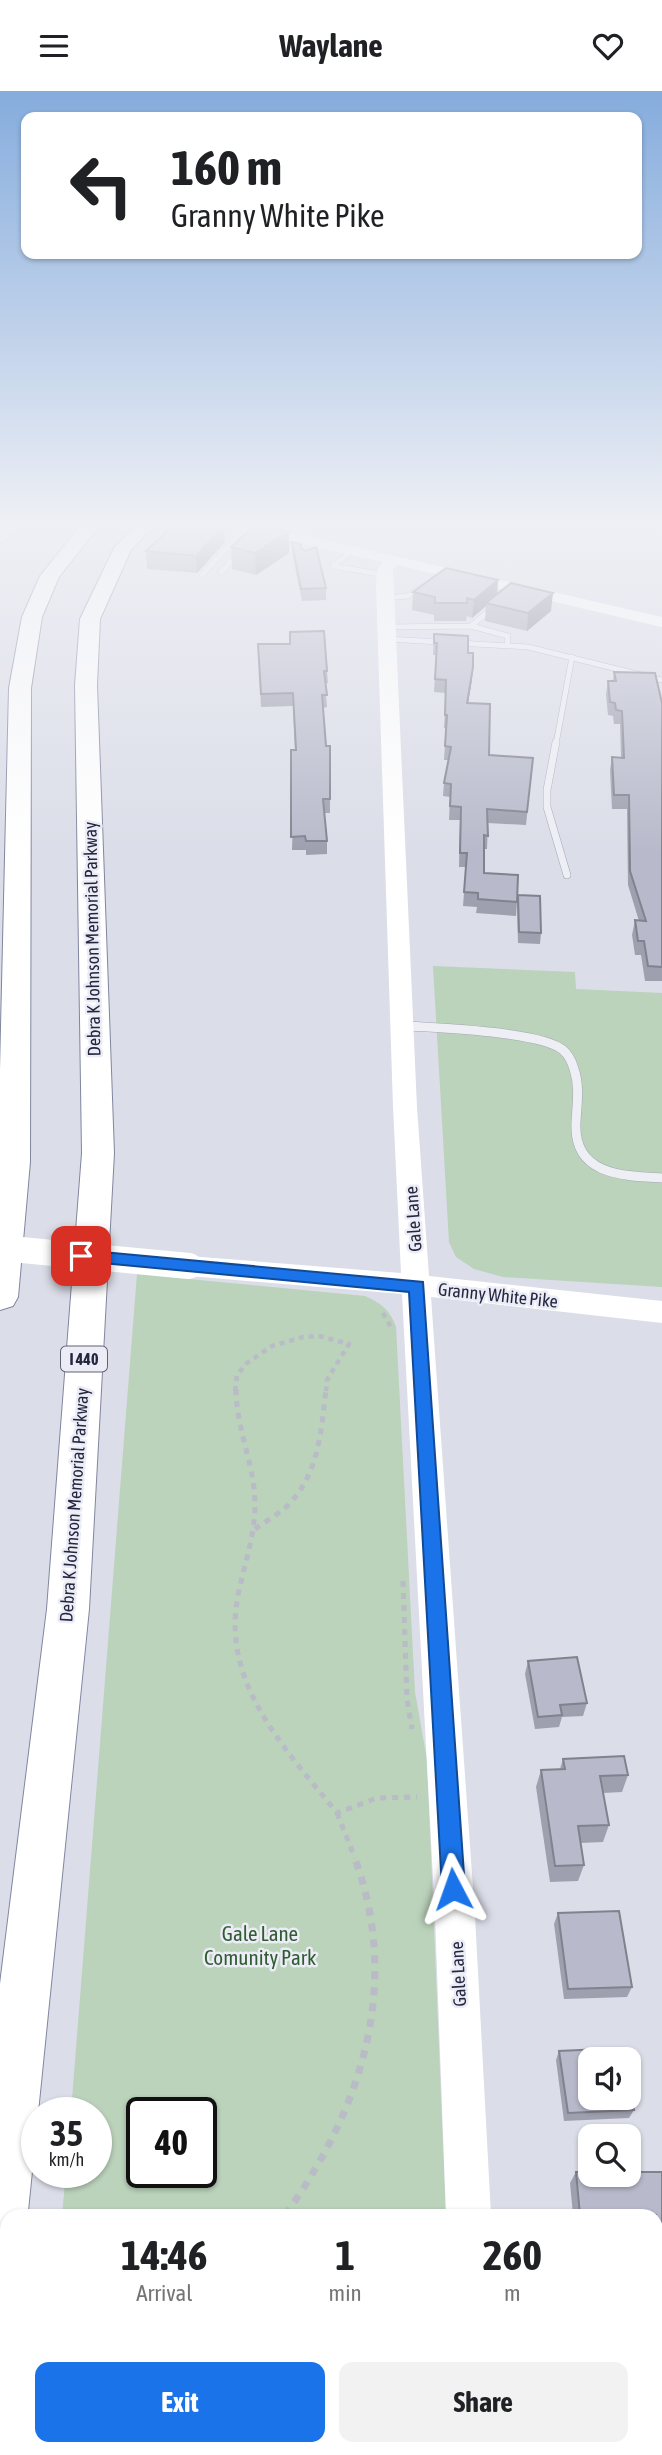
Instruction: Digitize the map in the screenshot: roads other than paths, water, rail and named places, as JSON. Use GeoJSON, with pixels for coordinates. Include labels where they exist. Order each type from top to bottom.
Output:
{"type":"FeatureCollection","features":[{"type":"Feature","properties":{"kind":"highway"},"geometry":{"type":"LineString","coordinates":[[0,1297],[14,1163],[20,688],[30,631]]}},
{"type":"Feature","properties":{"kind":"highway","name":"Debra K Johnson Memorial Parkway"},"geometry":{"type":"LineString","coordinates":[[0,2209],[68,1609],[98,1153],[86,685],[89,631]]}},
{"type":"Feature","properties":{"kind":"street","name":"Gale Lane"},"geometry":{"type":"LineString","coordinates":[[387,633],[403,1025],[455,1916],[468,2209]]}},
{"type":"Feature","properties":{"kind":"street","name":"Granny White Pike"},"geometry":{"type":"LineString","coordinates":[[0,1248],[662,1312]]}},
{"type":"Feature","properties":{"kind":"lane"},"geometry":{"type":"LineString","coordinates":[[387,633],[411,631]]}},
{"type":"Feature","properties":{"kind":"lane"},"geometry":{"type":"LineString","coordinates":[[489,631],[508,636],[507,646]]}},
{"type":"Feature","properties":{"kind":"lane"},"geometry":{"type":"LineString","coordinates":[[387,633],[545,650],[662,680]]}},
{"type":"Feature","properties":{"kind":"lane"},"geometry":{"type":"LineString","coordinates":[[567,875],[547,807],[547,790],[572,657]]}},
{"type":"Feature","properties":{"kind":"lane"},"geometry":{"type":"LineString","coordinates":[[403,1025],[501,1035],[561,1048],[571,1060],[580,1082],[576,1136],[581,1153],[608,1172],[662,1178]]}},
{"type":"Feature","properties":{"kind":"park label","name":"Gale Lane Comunity Park"},"geometry":{"type":"Point","coordinates":[260,1945]}}]}
